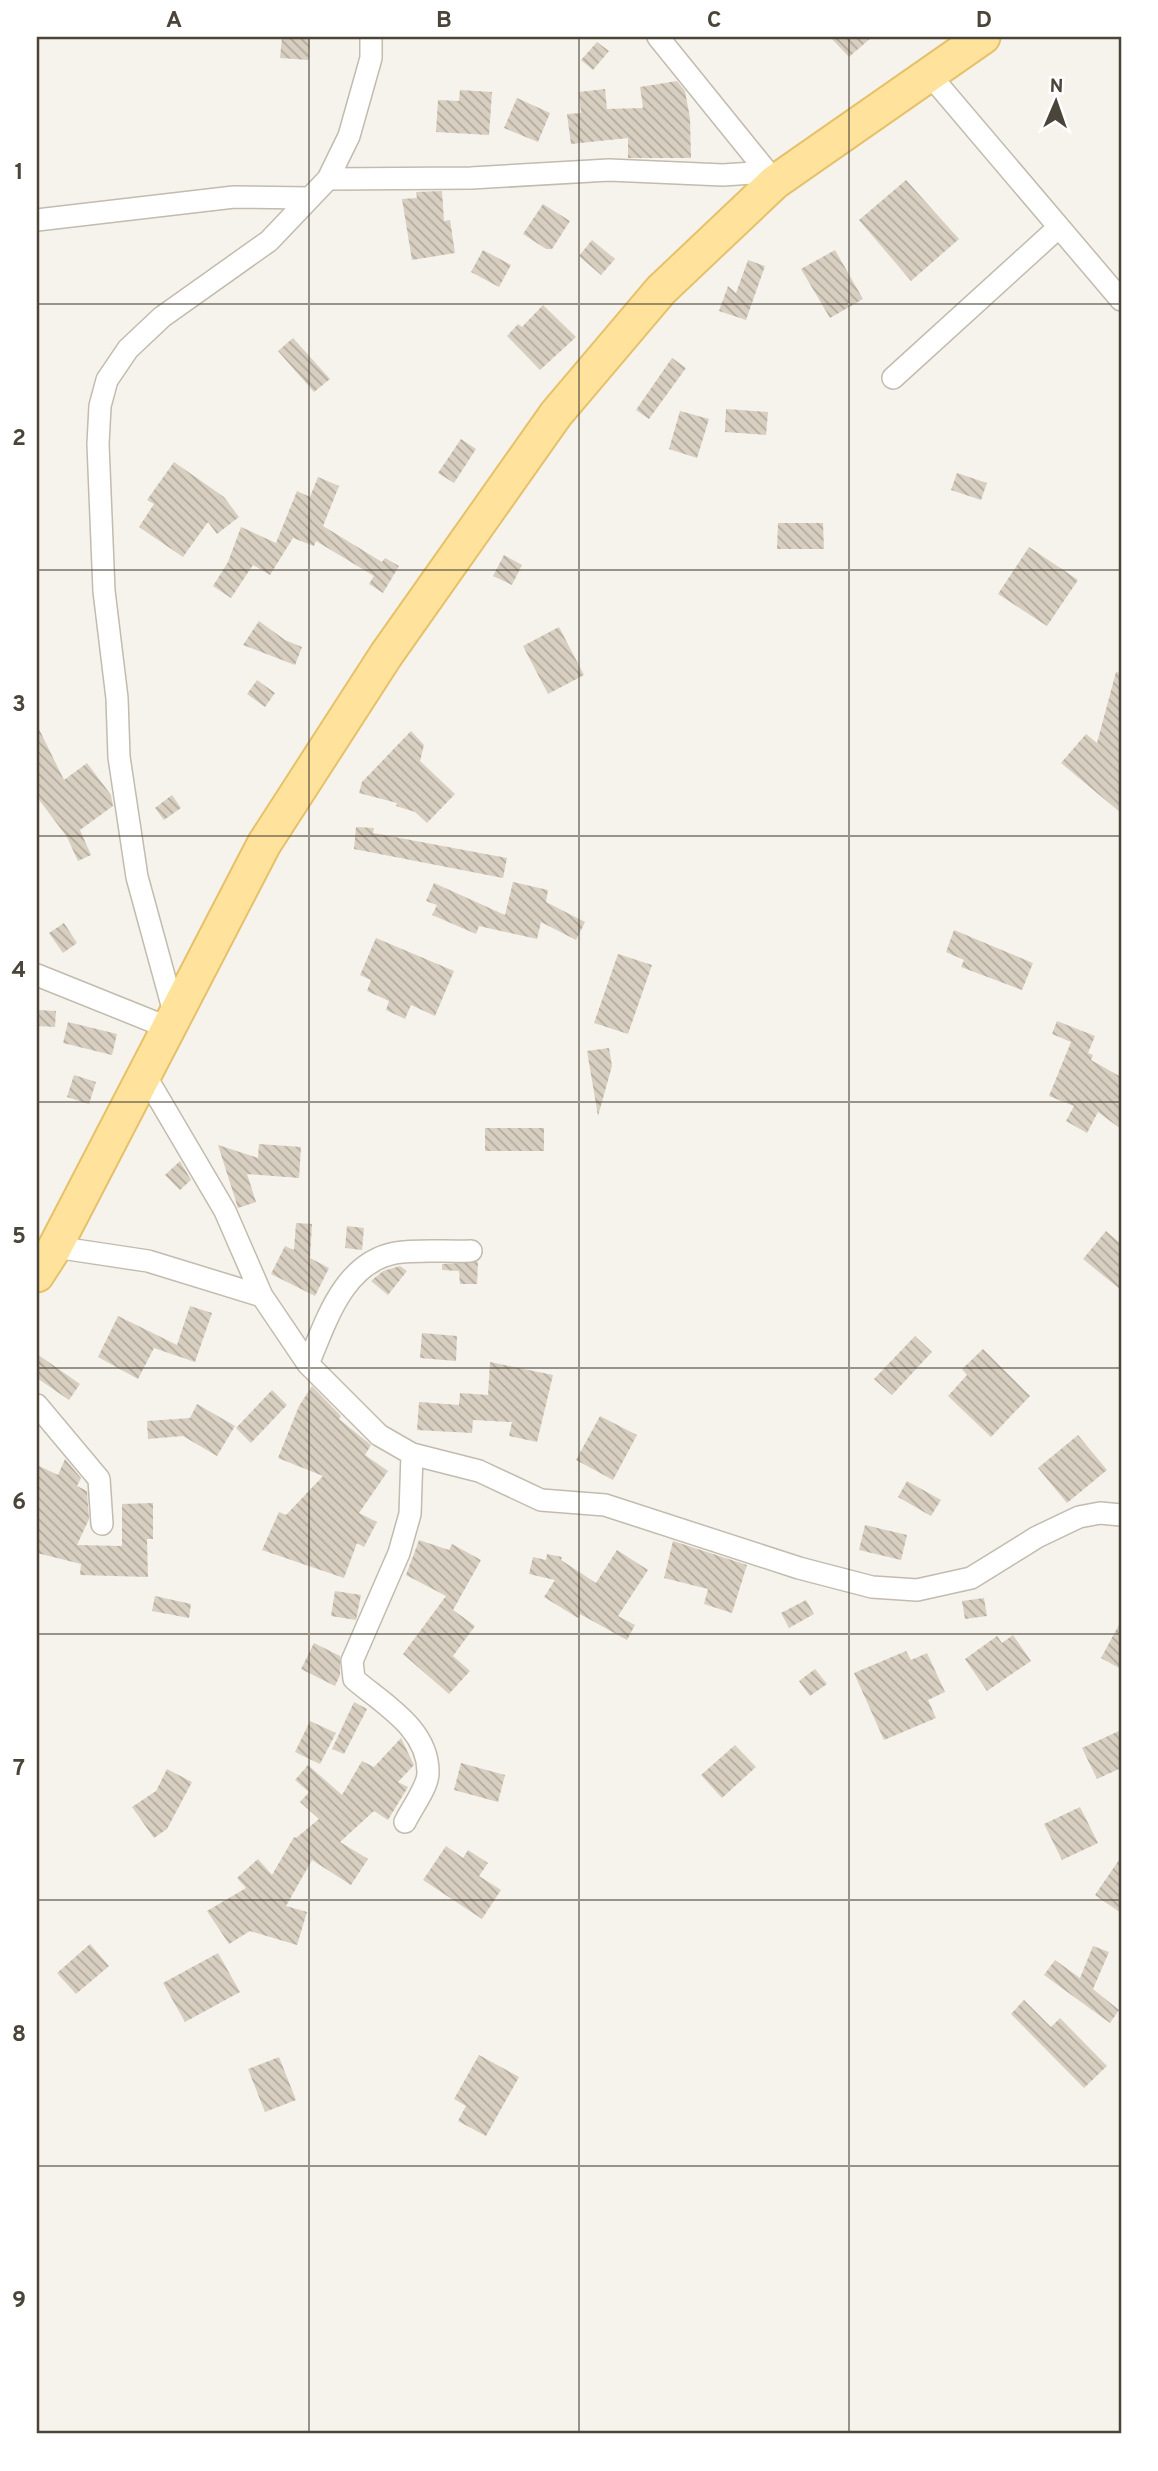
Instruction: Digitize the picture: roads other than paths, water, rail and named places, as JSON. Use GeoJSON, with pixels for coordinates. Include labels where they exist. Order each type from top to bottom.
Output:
{"type":"FeatureCollection","features":[{"type":"Feature","properties":{"kind":"main road"},"geometry":{"type":"LineString","coordinates":[[37,1275],[55,1247],[264,844],[386,655],[555,414],[661,290],[771,177],[983,37]]}},
{"type":"Feature","properties":{"kind":"street"},"geometry":{"type":"LineString","coordinates":[[172,1022],[137,877],[119,757],[117,698],[104,592],[98,467],[100,406],[107,380],[128,349],[162,317],[269,241],[328,179],[349,136],[371,58],[371,37]]}},
{"type":"Feature","properties":{"kind":"street"},"geometry":{"type":"LineString","coordinates":[[658,37],[771,177]]}},
{"type":"Feature","properties":{"kind":"street"},"geometry":{"type":"LineString","coordinates":[[929,74],[1121,300]]}},
{"type":"Feature","properties":{"kind":"street"},"geometry":{"type":"LineString","coordinates":[[328,179],[471,178],[609,170],[771,177]]}},
{"type":"Feature","properties":{"kind":"street"},"geometry":{"type":"LineString","coordinates":[[37,220],[234,197],[309,198]]}},
{"type":"Feature","properties":{"kind":"street"},"geometry":{"type":"LineString","coordinates":[[893,378],[1059,227]]}},
{"type":"Feature","properties":{"kind":"street"},"geometry":{"type":"LineString","coordinates":[[37,975],[172,1022]]}},
{"type":"Feature","properties":{"kind":"street"},"geometry":{"type":"LineString","coordinates":[[145,1075],[225,1211],[262,1296],[309,1364],[379,1435],[412,1454],[479,1471],[541,1500],[605,1504],[799,1568],[872,1587],[917,1590],[971,1578],[1037,1537],[1079,1517],[1100,1513],[1121,1515]]}},
{"type":"Feature","properties":{"kind":"street"},"geometry":{"type":"LineString","coordinates":[[55,1247],[148,1261],[262,1296]]}},
{"type":"Feature","properties":{"kind":"street"},"geometry":{"type":"LineString","coordinates":[[309,1364],[343,1287],[371,1262],[394,1253],[471,1251]]}},
{"type":"Feature","properties":{"kind":"street"},"geometry":{"type":"LineString","coordinates":[[37,1405],[99,1479],[102,1524]]}},
{"type":"Feature","properties":{"kind":"street"},"geometry":{"type":"LineString","coordinates":[[405,1822],[429,1775],[424,1754],[414,1729],[354,1679],[352,1661],[399,1553],[410,1514],[412,1454]]}}]}
